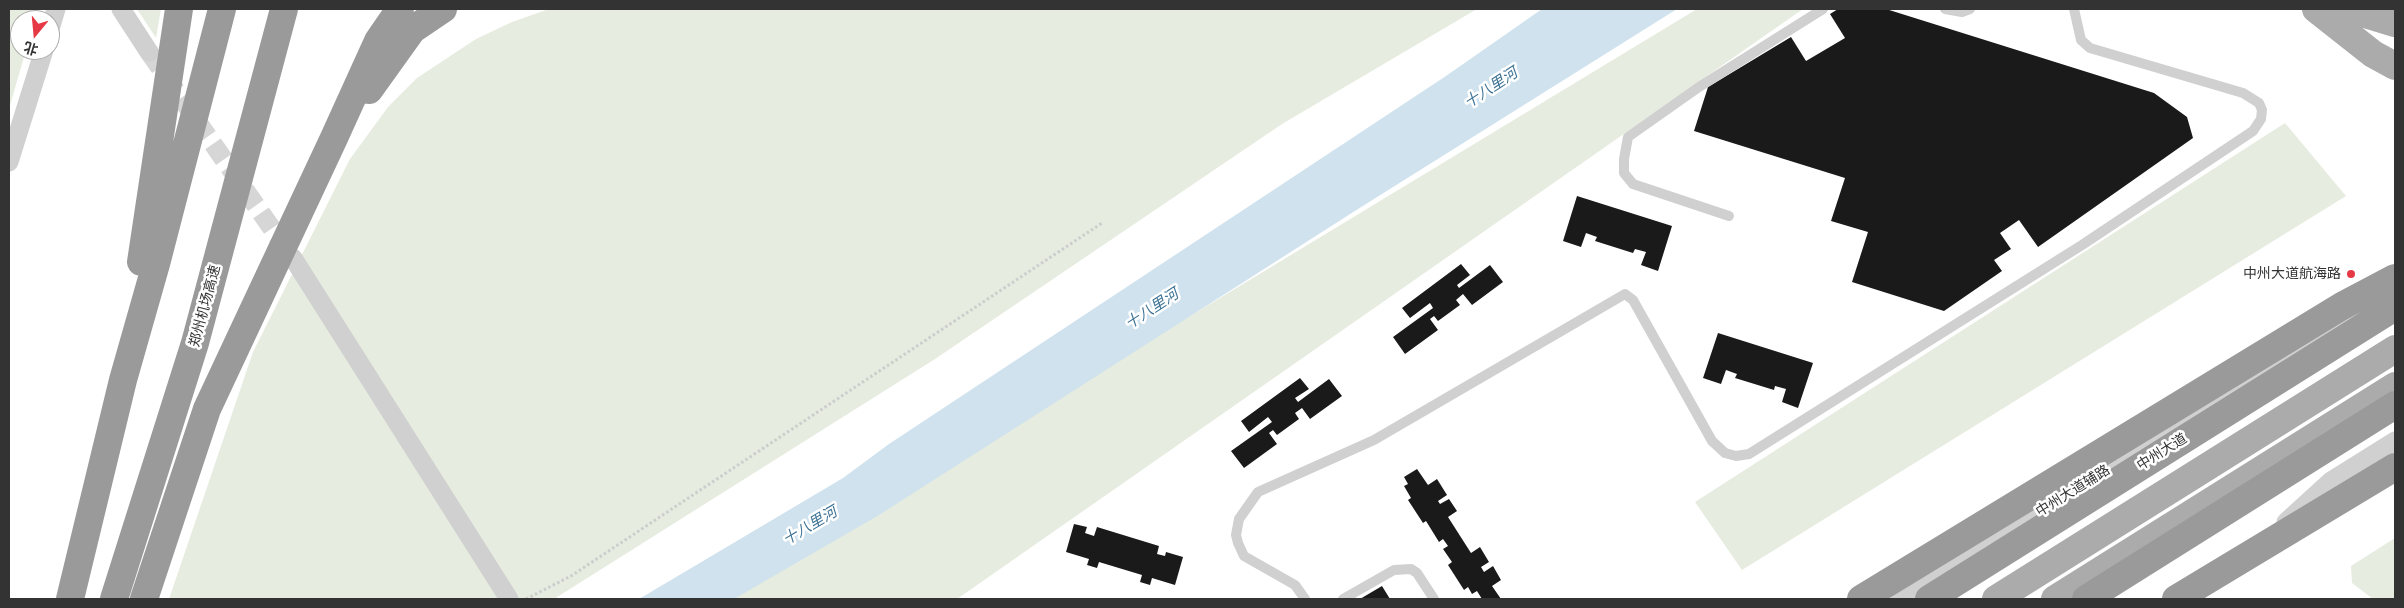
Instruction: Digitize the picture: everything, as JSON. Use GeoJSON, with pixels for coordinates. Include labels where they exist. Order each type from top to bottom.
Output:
{"type":"FeatureCollection","features":[{"type":"Feature","properties":{"kind":"highway"},"geometry":{"type":"LineString","coordinates":[[122,380],[179,9]]}},
{"type":"Feature","properties":{"kind":"highway"},"geometry":{"type":"LineString","coordinates":[[70,599],[122,380],[158,255],[222,9]]}},
{"type":"Feature","properties":{"kind":"highway","name":"郑州机场高速"},"geometry":{"type":"LineString","coordinates":[[114,599],[195,343],[284,9]]}},
{"type":"Feature","properties":{"kind":"highway"},"geometry":{"type":"LineString","coordinates":[[144,599],[206,409],[378,41],[400,9]]}},
{"type":"Feature","properties":{"kind":"highway"},"geometry":{"type":"LineString","coordinates":[[334,138],[412,30],[443,9]]}},
{"type":"Feature","properties":{"kind":"highway"},"geometry":{"type":"LineString","coordinates":[[1861,599],[2342,306],[2395,278]]}},
{"type":"Feature","properties":{"kind":"highway","name":"中州大道"},"geometry":{"type":"LineString","coordinates":[[1929,599],[2395,307]]}},
{"type":"Feature","properties":{"kind":"highway"},"geometry":{"type":"LineString","coordinates":[[2086,599],[2395,405]]}},
{"type":"Feature","properties":{"kind":"highway"},"geometry":{"type":"LineString","coordinates":[[2176,599],[2395,467]]}},
{"type":"Feature","properties":{"kind":"highway"},"geometry":{"type":"LineString","coordinates":[[124,599],[162,542]]}},
{"type":"Feature","properties":{"kind":"main road"},"geometry":{"type":"LineString","coordinates":[[2316,9],[2373,54],[2395,66]]}},
{"type":"Feature","properties":{"kind":"main road"},"geometry":{"type":"LineString","coordinates":[[2349,9],[2395,23]]}},
{"type":"Feature","properties":{"kind":"main road"},"geometry":{"type":"LineString","coordinates":[[1996,599],[2395,349]]}},
{"type":"Feature","properties":{"kind":"main road"},"geometry":{"type":"LineString","coordinates":[[2055,599],[2395,386]]}},
{"type":"Feature","properties":{"kind":"street"},"geometry":{"type":"LineString","coordinates":[[121,9],[149,52]]}},
{"type":"Feature","properties":{"kind":"street"},"geometry":{"type":"LineString","coordinates":[[9,162],[41,60]]}},
{"type":"Feature","properties":{"kind":"street"},"geometry":{"type":"LineString","coordinates":[[293,258],[510,599]]}},
{"type":"Feature","properties":{"kind":"street","name":"中州大道辅路"},"geometry":{"type":"LineString","coordinates":[[1900,599],[2339,325],[2395,284]]}},
{"type":"Feature","properties":{"kind":"street"},"geometry":{"type":"LineString","coordinates":[[2202,599],[2331,481],[2395,441]]}},
{"type":"Feature","properties":{"kind":"lane"},"geometry":{"type":"LineString","coordinates":[[1729,216],[1633,184],[1624,173],[1624,159],[1628,137],[1699,87],[1823,9]]}},
{"type":"Feature","properties":{"kind":"lane"},"geometry":{"type":"LineString","coordinates":[[1945,9],[1962,12],[1970,9]]}},
{"type":"Feature","properties":{"kind":"lane"},"geometry":{"type":"LineString","coordinates":[[1305,599],[1295,586],[1244,556],[1238,543],[1236,535],[1239,519],[1258,492],[1374,440],[1625,294],[1633,300],[1712,441],[1725,453],[1736,456],[1749,454],[2082,245],[2253,131],[2261,119],[2262,110],[2259,103],[2243,94],[2090,48],[2081,40],[2074,9]]}},
{"type":"Feature","properties":{"kind":"lane"},"geometry":{"type":"LineString","coordinates":[[1343,599],[1394,570],[1411,569],[1417,573],[1434,599]]}},
{"type":"Feature","properties":{"kind":"path"},"geometry":{"type":"LineString","coordinates":[[526,599],[571,576],[1102,223]]}},
{"type":"Feature","properties":{"kind":"shaded area"},"geometry":{"type":"Polygon","coordinates":[[[9,9],[39,9],[10,10],[10,60],[23,60],[9,109],[9,9]]]}},
{"type":"Feature","properties":{"kind":"shaded area"},"geometry":{"type":"Polygon","coordinates":[[[137,9],[161,9],[156,38],[137,9]]]}},
{"type":"Feature","properties":{"kind":"shaded area"},"geometry":{"type":"Polygon","coordinates":[[[549,9],[1477,9],[1282,124],[935,359],[554,599],[169,599],[253,352],[350,159],[388,107],[417,78],[476,39],[512,22],[549,9]]]}},
{"type":"Feature","properties":{"kind":"shaded area"},"geometry":{"type":"Polygon","coordinates":[[[1697,9],[1803,9],[957,599],[723,599],[1697,9]]]}},
{"type":"Feature","properties":{"kind":"shaded area"},"geometry":{"type":"Polygon","coordinates":[[[2285,123],[2346,196],[1742,570],[1695,502],[2285,123]]]}},
{"type":"Feature","properties":{"kind":"shaded area"},"geometry":{"type":"Polygon","coordinates":[[[2395,538],[2395,599],[2373,599],[2352,583],[2351,566],[2395,538]]]}},
{"type":"Feature","properties":{"kind":"water","name":"十八里河"},"geometry":{"type":"Polygon","coordinates":[[[1542,9],[1677,9],[1358,209],[879,515],[734,599],[639,599],[843,478],[889,444],[1446,76],[1542,9]]]}},
{"type":"Feature","properties":{"kind":"building"},"geometry":{"type":"Polygon","coordinates":[[[1838,9],[1886,9],[2154,93],[2187,117],[2193,138],[2038,247],[2019,220],[2000,233],[2011,249],[1994,260],[2002,271],[1944,311],[1852,282],[1868,232],[1831,221],[1845,178],[1694,131],[1708,87],[1791,37],[1806,61],[1845,38],[1830,14],[1838,9]]]}},
{"type":"Feature","properties":{"kind":"building"},"geometry":{"type":"Polygon","coordinates":[[[1577,196],[1672,226],[1658,271],[1641,265],[1646,252],[1635,249],[1633,253],[1595,241],[1597,237],[1586,233],[1581,247],[1563,241],[1577,196]]]}},
{"type":"Feature","properties":{"kind":"building"},"geometry":{"type":"Polygon","coordinates":[[[1461,264],[1470,275],[1457,285],[1459,288],[1490,265],[1503,282],[1472,305],[1463,294],[1456,300],[1460,305],[1438,321],[1434,316],[1430,319],[1438,330],[1405,354],[1393,337],[1433,308],[1430,303],[1410,318],[1402,308],[1461,264]]]}},
{"type":"Feature","properties":{"kind":"building"},"geometry":{"type":"Polygon","coordinates":[[[1718,333],[1813,363],[1798,408],[1782,402],[1786,389],[1775,386],[1774,390],[1735,378],[1737,374],[1726,370],[1721,384],[1703,378],[1718,333]]]}},
{"type":"Feature","properties":{"kind":"building"},"geometry":{"type":"Polygon","coordinates":[[[1300,378],[1309,389],[1295,398],[1298,402],[1329,379],[1342,396],[1310,419],[1302,408],[1295,413],[1299,419],[1277,435],[1273,430],[1269,433],[1277,444],[1244,468],[1231,451],[1272,422],[1268,417],[1249,432],[1241,421],[1300,378]]]}},
{"type":"Feature","properties":{"kind":"building"},"geometry":{"type":"Polygon","coordinates":[[[1417,469],[1428,485],[1437,479],[1447,495],[1438,501],[1440,504],[1449,499],[1457,511],[1448,517],[1471,553],[1480,547],[1489,562],[1481,567],[1484,572],[1493,566],[1501,580],[1492,586],[1501,599],[1482,599],[1477,591],[1472,594],[1468,587],[1464,590],[1448,565],[1452,562],[1443,549],[1448,546],[1443,539],[1439,542],[1426,521],[1423,523],[1408,500],[1411,498],[1404,486],[1408,484],[1404,477],[1417,469]]]}},
{"type":"Feature","properties":{"kind":"building"},"geometry":{"type":"Polygon","coordinates":[[[1074,524],[1087,527],[1085,533],[1094,536],[1097,527],[1159,546],[1157,554],[1165,556],[1166,552],[1183,557],[1175,585],[1152,578],[1150,585],[1140,582],[1142,575],[1099,562],[1097,568],[1087,565],[1089,559],[1066,552],[1074,524]]]}},
{"type":"Feature","properties":{"kind":"building"},"geometry":{"type":"Polygon","coordinates":[[[1382,586],[1390,599],[1360,599],[1382,586]]]}},
{"type":"Feature","properties":{"kind":"tunnel"},"geometry":{"type":"LineString","coordinates":[[149,52],[289,253]]}},
{"type":"Feature","properties":{"kind":"place","name":"中州大道航海路"},"geometry":{"type":"Point","coordinates":[2351,274]}}]}
